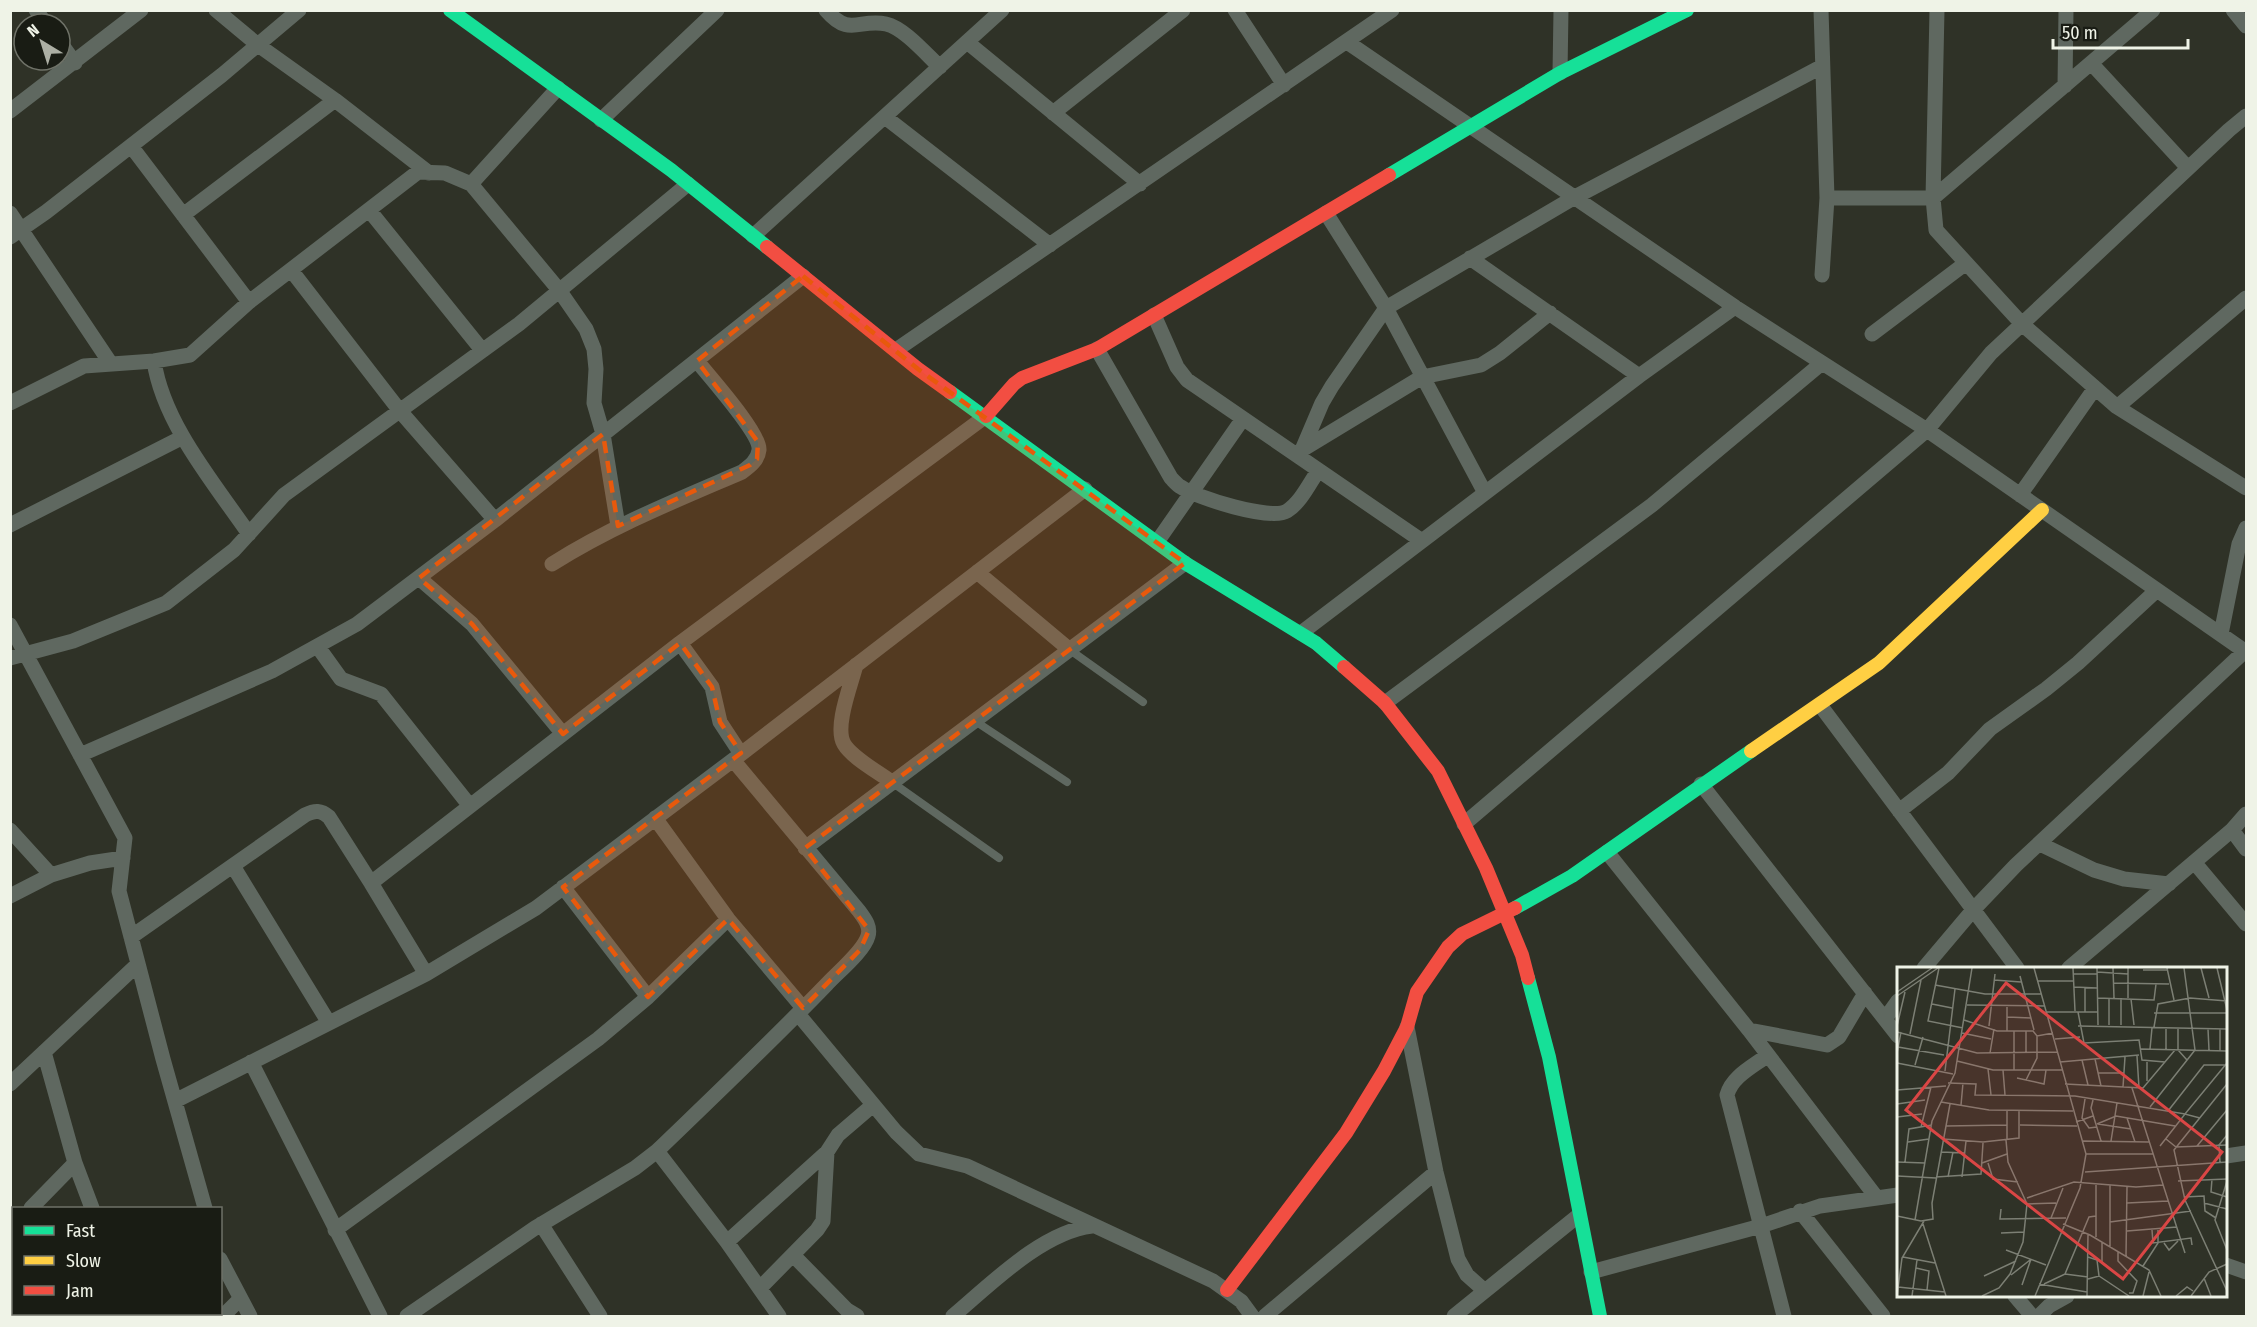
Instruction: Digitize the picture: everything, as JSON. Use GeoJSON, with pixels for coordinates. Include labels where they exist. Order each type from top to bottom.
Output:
{"type":"FeatureCollection","features":[{"type":"Feature","properties":{"kind":"street"},"geometry":{"type":"LineString","coordinates":[[10,111],[141,10]]}},
{"type":"Feature","properties":{"kind":"street"},"geometry":{"type":"LineString","coordinates":[[216,10],[258,45],[335,100],[429,173]]}},
{"type":"Feature","properties":{"kind":"street"},"geometry":{"type":"LineString","coordinates":[[16,233],[131,146],[299,10]]}},
{"type":"Feature","properties":{"kind":"street"},"geometry":{"type":"LineString","coordinates":[[450,10],[688,184],[896,350],[1185,563],[1316,643],[1385,703],[1438,771],[1522,955],[1550,1057],[1600,1317]]}},
{"type":"Feature","properties":{"kind":"street"},"geometry":{"type":"LineString","coordinates":[[601,120],[717,10]]}},
{"type":"Feature","properties":{"kind":"street"},"geometry":{"type":"LineString","coordinates":[[826,10],[841,24],[849,26],[887,24],[902,32],[940,67]]}},
{"type":"Feature","properties":{"kind":"street"},"geometry":{"type":"LineString","coordinates":[[753,236],[1002,10]]}},
{"type":"Feature","properties":{"kind":"street"},"geometry":{"type":"LineString","coordinates":[[1053,113],[1183,10]]}},
{"type":"Feature","properties":{"kind":"street"},"geometry":{"type":"LineString","coordinates":[[1235,10],[1284,85]]}},
{"type":"Feature","properties":{"kind":"street"},"geometry":{"type":"LineString","coordinates":[[896,350],[1392,10]]}},
{"type":"Feature","properties":{"kind":"street"},"geometry":{"type":"LineString","coordinates":[[1560,73],[1561,10]]}},
{"type":"Feature","properties":{"kind":"street"},"geometry":{"type":"LineString","coordinates":[[371,883],[680,643],[986,416],[1022,378],[1097,349],[1560,73],[1687,10]]}},
{"type":"Feature","properties":{"kind":"street"},"geometry":{"type":"LineString","coordinates":[[1821,10],[1821,67],[1827,198],[1822,276]]}},
{"type":"Feature","properties":{"kind":"street"},"geometry":{"type":"LineString","coordinates":[[1937,10],[1933,198],[1936,230],[2022,324],[2117,407],[2244,483]]}},
{"type":"Feature","properties":{"kind":"street"},"geometry":{"type":"LineString","coordinates":[[2065,86],[2066,10]]}},
{"type":"Feature","properties":{"kind":"street"},"geometry":{"type":"LineString","coordinates":[[1827,198],[1933,198],[2153,10]]}},
{"type":"Feature","properties":{"kind":"street"},"geometry":{"type":"LineString","coordinates":[[2233,10],[2247,26]]}},
{"type":"Feature","properties":{"kind":"street"},"geometry":{"type":"LineString","coordinates":[[967,42],[1140,184]]}},
{"type":"Feature","properties":{"kind":"street"},"geometry":{"type":"LineString","coordinates":[[1347,42],[1735,307],[1927,430],[2246,651],[2016,865],[1973,910],[1926,967]]}},
{"type":"Feature","properties":{"kind":"street"},"geometry":{"type":"LineString","coordinates":[[72,59],[75,63]]}},
{"type":"Feature","properties":{"kind":"street"},"geometry":{"type":"LineString","coordinates":[[2091,63],[2188,168]]}},
{"type":"Feature","properties":{"kind":"street"},"geometry":{"type":"LineString","coordinates":[[1299,452],[1332,386],[1386,308],[1575,197],[1821,67]]}},
{"type":"Feature","properties":{"kind":"street"},"geometry":{"type":"LineString","coordinates":[[471,184],[558,88]]}},
{"type":"Feature","properties":{"kind":"street"},"geometry":{"type":"LineString","coordinates":[[183,215],[335,100]]}},
{"type":"Feature","properties":{"kind":"street"},"geometry":{"type":"LineString","coordinates":[[1464,824],[1927,430],[1991,353],[2188,168],[2247,116]]}},
{"type":"Feature","properties":{"kind":"street"},"geometry":{"type":"LineString","coordinates":[[885,117],[1050,245]]}},
{"type":"Feature","properties":{"kind":"street"},"geometry":{"type":"LineString","coordinates":[[131,146],[249,302]]}},
{"type":"Feature","properties":{"kind":"street"},"geometry":{"type":"LineString","coordinates":[[10,403],[84,366],[190,356],[249,302],[418,172],[445,173],[471,184],[559,290],[586,329],[594,349],[596,369],[594,403],[603,434],[618,526]]}},
{"type":"Feature","properties":{"kind":"street"},"geometry":{"type":"LineString","coordinates":[[10,658],[73,641],[166,603],[234,550],[284,495],[482,350],[688,184]]}},
{"type":"Feature","properties":{"kind":"street"},"geometry":{"type":"LineString","coordinates":[[369,210],[482,350]]}},
{"type":"Feature","properties":{"kind":"street"},"geometry":{"type":"LineString","coordinates":[[10,213],[16,233],[111,364]]}},
{"type":"Feature","properties":{"kind":"street"},"geometry":{"type":"LineString","coordinates":[[1326,213],[1386,308],[1485,493]]}},
{"type":"Feature","properties":{"kind":"street"},"geometry":{"type":"LineString","coordinates":[[1470,258],[1639,376]]}},
{"type":"Feature","properties":{"kind":"street"},"geometry":{"type":"LineString","coordinates":[[1872,333],[1966,263]]}},
{"type":"Feature","properties":{"kind":"street"},"geometry":{"type":"LineString","coordinates":[[291,270],[400,411],[495,520]]}},
{"type":"Feature","properties":{"kind":"street"},"geometry":{"type":"LineString","coordinates":[[80,755],[272,671],[357,624],[495,520],[803,276]]}},
{"type":"Feature","properties":{"kind":"street"},"geometry":{"type":"LineString","coordinates":[[2117,407],[2247,298]]}},
{"type":"Feature","properties":{"kind":"street"},"geometry":{"type":"LineString","coordinates":[[1301,633],[1639,376],[1735,307]]}},
{"type":"Feature","properties":{"kind":"street"},"geometry":{"type":"LineString","coordinates":[[1299,452],[1422,377],[1481,365],[1500,353],[1550,313]]}},
{"type":"Feature","properties":{"kind":"street"},"geometry":{"type":"LineString","coordinates":[[1154,315],[1177,367],[1187,380],[1242,420],[1299,452],[1318,471],[1422,541]]}},
{"type":"Feature","properties":{"kind":"street"},"geometry":{"type":"LineString","coordinates":[[1097,349],[1171,478],[1180,487],[1256,513],[1273,515],[1286,512],[1300,500],[1318,471]]}},
{"type":"Feature","properties":{"kind":"street"},"geometry":{"type":"LineString","coordinates":[[154,361],[160,386],[183,437],[249,534]]}},
{"type":"Feature","properties":{"kind":"street"},"geometry":{"type":"LineString","coordinates":[[552,564],[581,545],[618,526],[742,472],[757,459],[759,449],[753,432],[697,361]]}},
{"type":"Feature","properties":{"kind":"street"},"geometry":{"type":"LineString","coordinates":[[1385,703],[1652,505],[1822,363]]}},
{"type":"Feature","properties":{"kind":"street"},"geometry":{"type":"LineString","coordinates":[[2020,495],[2095,388]]}},
{"type":"Feature","properties":{"kind":"street"},"geometry":{"type":"LineString","coordinates":[[1157,542],[1242,420]]}},
{"type":"Feature","properties":{"kind":"street"},"geometry":{"type":"LineString","coordinates":[[10,525],[183,437]]}},
{"type":"Feature","properties":{"kind":"street"},"geometry":{"type":"LineString","coordinates":[[175,1101],[426,974],[536,908],[737,757],[1085,489]]}},
{"type":"Feature","properties":{"kind":"street"},"geometry":{"type":"LineString","coordinates":[[1227,1290],[1346,1133],[1384,1071],[1407,1027],[1418,992],[1448,947],[1462,934],[1538,897],[1820,705],[1896,648],[2042,510]]}},
{"type":"Feature","properties":{"kind":"street"},"geometry":{"type":"LineString","coordinates":[[2221,634],[2239,544],[2247,528]]}},
{"type":"Feature","properties":{"kind":"street"},"geometry":{"type":"LineString","coordinates":[[806,848],[1185,563]]}},
{"type":"Feature","properties":{"kind":"street"},"geometry":{"type":"LineString","coordinates":[[977,572],[1070,650]]}},
{"type":"Feature","properties":{"kind":"street"},"geometry":{"type":"LineString","coordinates":[[419,578],[472,624],[563,734]]}},
{"type":"Feature","properties":{"kind":"street"},"geometry":{"type":"LineString","coordinates":[[1899,811],[1948,773],[1989,729],[2046,689],[2078,663],[2157,590]]}},
{"type":"Feature","properties":{"kind":"street"},"geometry":{"type":"LineString","coordinates":[[10,625],[124,838],[119,891],[204,1207]]}},
{"type":"Feature","properties":{"kind":"street"},"geometry":{"type":"LineString","coordinates":[[407,1317],[541,1224],[635,1168],[657,1151],[800,1011],[860,950],[868,937],[869,930],[859,911],[806,848],[737,757],[720,722],[712,687],[680,643]]}},
{"type":"Feature","properties":{"kind":"street"},"geometry":{"type":"LineString","coordinates":[[318,647],[341,679],[381,694],[470,806]]}},
{"type":"Feature","properties":{"kind":"street"},"geometry":{"type":"LineString","coordinates":[[856,665],[841,725],[841,737],[850,752],[893,783]]}},
{"type":"Feature","properties":{"kind":"street"},"geometry":{"type":"LineString","coordinates":[[1820,705],[2016,967]]}},
{"type":"Feature","properties":{"kind":"street"},"geometry":{"type":"LineString","coordinates":[[1701,784],[1897,1033]]}},
{"type":"Feature","properties":{"kind":"street"},"geometry":{"type":"LineString","coordinates":[[131,937],[305,815],[317,811],[329,817],[426,974]]}},
{"type":"Feature","properties":{"kind":"street"},"geometry":{"type":"LineString","coordinates":[[2070,967],[2232,830],[2247,814]]}},
{"type":"Feature","properties":{"kind":"street"},"geometry":{"type":"LineString","coordinates":[[655,819],[728,919],[873,1105],[896,1132],[920,1154],[967,1166],[1213,1281],[1241,1301],[1252,1317]]}},
{"type":"Feature","properties":{"kind":"street"},"geometry":{"type":"LineString","coordinates":[[10,830],[51,875]]}},
{"type":"Feature","properties":{"kind":"street"},"geometry":{"type":"LineString","coordinates":[[2232,830],[2247,849]]}},
{"type":"Feature","properties":{"kind":"street"},"geometry":{"type":"LineString","coordinates":[[2040,844],[2094,870],[2124,879],[2169,884]]}},
{"type":"Feature","properties":{"kind":"street"},"geometry":{"type":"LineString","coordinates":[[1607,852],[1749,1030],[1877,1198]]}},
{"type":"Feature","properties":{"kind":"street"},"geometry":{"type":"LineString","coordinates":[[10,896],[51,875],[90,863],[123,858]]}},
{"type":"Feature","properties":{"kind":"street"},"geometry":{"type":"LineString","coordinates":[[2194,862],[2247,924]]}},
{"type":"Feature","properties":{"kind":"street"},"geometry":{"type":"LineString","coordinates":[[233,866],[329,1023]]}},
{"type":"Feature","properties":{"kind":"street"},"geometry":{"type":"LineString","coordinates":[[563,887],[648,997]]}},
{"type":"Feature","properties":{"kind":"street"},"geometry":{"type":"LineString","coordinates":[[335,1230],[598,1039],[648,997],[728,919]]}},
{"type":"Feature","properties":{"kind":"street"},"geometry":{"type":"LineString","coordinates":[[10,1084],[138,964]]}},
{"type":"Feature","properties":{"kind":"street"},"geometry":{"type":"LineString","coordinates":[[1749,1030],[1827,1045],[1839,1037],[1865,993]]}},
{"type":"Feature","properties":{"kind":"street"},"geometry":{"type":"LineString","coordinates":[[1885,1018],[1897,1003]]}},
{"type":"Feature","properties":{"kind":"street"},"geometry":{"type":"LineString","coordinates":[[1407,1027],[1436,1172],[1462,1268],[1485,1291]]}},
{"type":"Feature","properties":{"kind":"street"},"geometry":{"type":"LineString","coordinates":[[44,1052],[75,1163],[91,1207]]}},
{"type":"Feature","properties":{"kind":"street"},"geometry":{"type":"LineString","coordinates":[[1768,1055],[1738,1077],[1729,1087],[1727,1095],[1784,1317]]}},
{"type":"Feature","properties":{"kind":"street"},"geometry":{"type":"LineString","coordinates":[[251,1062],[380,1317]]}},
{"type":"Feature","properties":{"kind":"street"},"geometry":{"type":"LineString","coordinates":[[727,1242],[827,1152],[838,1135],[873,1105]]}},
{"type":"Feature","properties":{"kind":"street"},"geometry":{"type":"LineString","coordinates":[[657,1151],[727,1242],[779,1317]]}},
{"type":"Feature","properties":{"kind":"street"},"geometry":{"type":"LineString","coordinates":[[760,1288],[823,1221],[827,1152]]}},
{"type":"Feature","properties":{"kind":"street"},"geometry":{"type":"LineString","coordinates":[[2227,1156],[2247,1153]]}},
{"type":"Feature","properties":{"kind":"street"},"geometry":{"type":"LineString","coordinates":[[32,1207],[75,1163]]}},
{"type":"Feature","properties":{"kind":"street"},"geometry":{"type":"LineString","coordinates":[[1265,1317],[1436,1172]]}},
{"type":"Feature","properties":{"kind":"street"},"geometry":{"type":"LineString","coordinates":[[1591,1272],[1761,1226],[1800,1211],[1897,1195]]}},
{"type":"Feature","properties":{"kind":"street"},"geometry":{"type":"LineString","coordinates":[[1800,1211],[1883,1317]]}},
{"type":"Feature","properties":{"kind":"street"},"geometry":{"type":"LineString","coordinates":[[1455,1316],[1579,1215]]}},
{"type":"Feature","properties":{"kind":"street"},"geometry":{"type":"LineString","coordinates":[[541,1224],[592,1314]]}},
{"type":"Feature","properties":{"kind":"street"},"geometry":{"type":"LineString","coordinates":[[953,1317],[994,1281],[1043,1244],[1068,1231],[1092,1226]]}},
{"type":"Feature","properties":{"kind":"street"},"geometry":{"type":"LineString","coordinates":[[793,1255],[849,1314]]}},
{"type":"Feature","properties":{"kind":"street"},"geometry":{"type":"LineString","coordinates":[[222,1263],[250,1317]]}},
{"type":"Feature","properties":{"kind":"street"},"geometry":{"type":"LineString","coordinates":[[2227,1265],[2247,1272]]}},
{"type":"Feature","properties":{"kind":"street"},"geometry":{"type":"LineString","coordinates":[[2016,1297],[2032,1317]]}},
{"type":"Feature","properties":{"kind":"street"},"geometry":{"type":"LineString","coordinates":[[2039,1317],[2049,1306],[2065,1297]]}},
{"type":"Feature","properties":{"kind":"street"},"geometry":{"type":"LineString","coordinates":[[224,1317],[240,1299]]}},
{"type":"Feature","properties":{"kind":"lane"},"geometry":{"type":"LineString","coordinates":[[1070,650],[1143,702]]}},
{"type":"Feature","properties":{"kind":"lane"},"geometry":{"type":"LineString","coordinates":[[975,721],[1067,782]]}},
{"type":"Feature","properties":{"kind":"lane"},"geometry":{"type":"LineString","coordinates":[[893,783],[999,858]]}},
{"type":"Feature","properties":{"kind":"highlighted area"},"geometry":{"type":"Polygon","coordinates":[[[803,276],[918,369],[1185,563],[805,848],[869,930],[860,950],[803,1008],[728,919],[648,997],[563,887],[741,753],[720,722],[712,687],[680,643],[563,734],[472,624],[419,578],[603,434],[618,526],[750,465],[757,459],[758,442],[697,361],[803,276]]]}},
{"type":"Feature","properties":{"kind":"traffic: fast"},"geometry":{"type":"LineString","coordinates":[[450,10],[671,170],[767,247]]}},
{"type":"Feature","properties":{"kind":"traffic: fast"},"geometry":{"type":"LineString","coordinates":[[1389,175],[1560,73],[1687,10]]}},
{"type":"Feature","properties":{"kind":"traffic: fast"},"geometry":{"type":"LineString","coordinates":[[950,392],[1185,563],[1316,643],[1344,667]]}},
{"type":"Feature","properties":{"kind":"traffic: fast"},"geometry":{"type":"LineString","coordinates":[[1515,908],[1572,876],[1751,751]]}},
{"type":"Feature","properties":{"kind":"traffic: fast"},"geometry":{"type":"LineString","coordinates":[[1528,978],[1549,1057],[1600,1316]]}},
{"type":"Feature","properties":{"kind":"traffic: slow"},"geometry":{"type":"LineString","coordinates":[[1751,751],[1879,663],[2042,510]]}},
{"type":"Feature","properties":{"kind":"traffic: jam"},"geometry":{"type":"LineString","coordinates":[[986,416],[1022,378],[1097,349],[1389,175]]}},
{"type":"Feature","properties":{"kind":"traffic: jam"},"geometry":{"type":"LineString","coordinates":[[767,247],[918,369],[950,392]]}},
{"type":"Feature","properties":{"kind":"traffic: jam"},"geometry":{"type":"LineString","coordinates":[[1344,667],[1385,703],[1438,771],[1486,868],[1522,955],[1528,978]]}},
{"type":"Feature","properties":{"kind":"traffic: jam"},"geometry":{"type":"LineString","coordinates":[[1227,1290],[1346,1133],[1384,1071],[1407,1027],[1417,992],[1448,947],[1462,934],[1515,908]]}}]}
